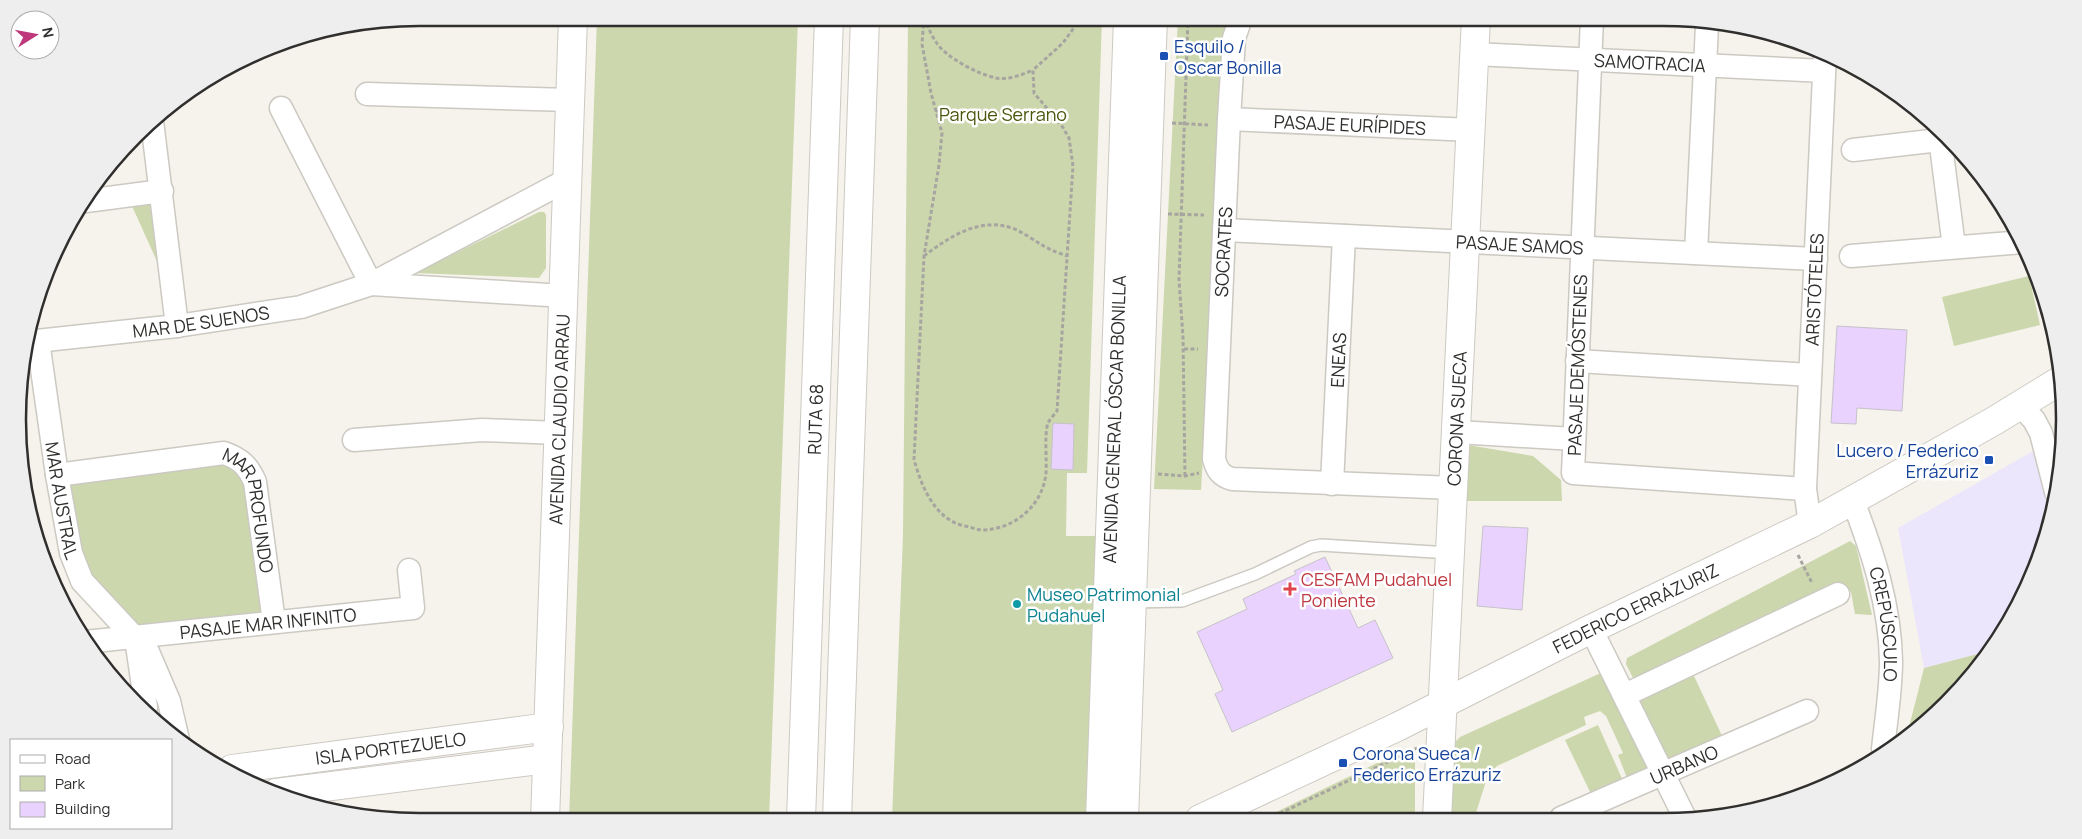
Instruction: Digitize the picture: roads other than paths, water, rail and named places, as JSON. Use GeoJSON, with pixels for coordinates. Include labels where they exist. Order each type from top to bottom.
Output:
{"type":"FeatureCollection","features":[{"type":"Feature","properties":{"kind":"main road","name":"AVENIDA CLAUDIO ARRAU"},"geometry":{"type":"LineString","coordinates":[[545,813],[573,26]]}},
{"type":"Feature","properties":{"kind":"main road"},"geometry":{"type":"LineString","coordinates":[[822,26],[826,86]]}},
{"type":"Feature","properties":{"kind":"main road","name":"RUTA 68"},"geometry":{"type":"LineString","coordinates":[[801,813],[829,26]]}},
{"type":"Feature","properties":{"kind":"main road","name":"RUTA 68"},"geometry":{"type":"LineString","coordinates":[[837,813],[865,26]]}},
{"type":"Feature","properties":{"kind":"main road","name":"AVENIDA GENERAL ÓSCAR BONILLA"},"geometry":{"type":"LineString","coordinates":[[1100,813],[1128,26]]}},
{"type":"Feature","properties":{"kind":"main road","name":"AVENIDA GENERAL ÓSCAR BONILLA"},"geometry":{"type":"LineString","coordinates":[[1124,813],[1153,26]]}},
{"type":"Feature","properties":{"kind":"main road","name":"CORONA SUECA"},"geometry":{"type":"LineString","coordinates":[[1438,813],[1476,26]]}},
{"type":"Feature","properties":{"kind":"main road","name":"FEDERICO ERRÁZURIZ"},"geometry":{"type":"LineString","coordinates":[[1213,813],[1444,703],[1591,629],[1799,529],[1853,501],[2054,384]]}},
{"type":"Feature","properties":{"kind":"main road","name":"ISLA PORTEZUELO"},"geometry":{"type":"LineString","coordinates":[[239,768],[549,727]]}},
{"type":"Feature","properties":{"kind":"main road","name":"ISLA PORTEZUELO"},"geometry":{"type":"LineString","coordinates":[[291,791],[547,760]]}},
{"type":"Feature","properties":{"kind":"street","name":"SOCRATES"},"geometry":{"type":"LineString","coordinates":[[1238,26],[1234,38],[1229,123],[1214,459],[1224,473],[1332,484]]}},
{"type":"Feature","properties":{"kind":"street","name":"PASAJE DEMÓSTENES"},"geometry":{"type":"LineString","coordinates":[[1592,26],[1573,473],[1805,489]]}},
{"type":"Feature","properties":{"kind":"street"},"geometry":{"type":"LineString","coordinates":[[1696,253],[1707,29]]}},
{"type":"Feature","properties":{"kind":"street","name":"SAMOTRACIA"},"geometry":{"type":"LineString","coordinates":[[1474,54],[1705,65],[1825,63]]}},
{"type":"Feature","properties":{"kind":"street","name":"ARISTÓTELES"},"geometry":{"type":"LineString","coordinates":[[1799,529],[1805,489],[1825,63]]}},
{"type":"Feature","properties":{"kind":"street"},"geometry":{"type":"LineString","coordinates":[[367,94],[570,100]]}},
{"type":"Feature","properties":{"kind":"street"},"geometry":{"type":"LineString","coordinates":[[281,108],[371,284]]}},
{"type":"Feature","properties":{"kind":"street","name":"PASAJE EURÍPIDES"},"geometry":{"type":"LineString","coordinates":[[1229,123],[1471,130]]}},
{"type":"Feature","properties":{"kind":"street"},"geometry":{"type":"LineString","coordinates":[[153,130],[177,326]]}},
{"type":"Feature","properties":{"kind":"street"},"geometry":{"type":"LineString","coordinates":[[1853,150],[1937,137]]}},
{"type":"Feature","properties":{"kind":"street"},"geometry":{"type":"LineString","coordinates":[[1944,144],[1954,247]]}},
{"type":"Feature","properties":{"kind":"street","name":"MAR DE SUENOS"},"geometry":{"type":"LineString","coordinates":[[34,342],[177,326],[301,307],[371,284],[567,180]]}},
{"type":"Feature","properties":{"kind":"street"},"geometry":{"type":"LineString","coordinates":[[94,200],[162,191]]}},
{"type":"Feature","properties":{"kind":"street","name":"PASAJE SAMOS"},"geometry":{"type":"LineString","coordinates":[[1225,223],[1344,236],[1816,259]]}},
{"type":"Feature","properties":{"kind":"street","name":"ENEAS"},"geometry":{"type":"LineString","coordinates":[[1332,484],[1344,236]]}},
{"type":"Feature","properties":{"kind":"street"},"geometry":{"type":"LineString","coordinates":[[1851,256],[2013,243]]}},
{"type":"Feature","properties":{"kind":"street","name":"MAR DE SUENOS"},"geometry":{"type":"LineString","coordinates":[[371,284],[564,296]]}},
{"type":"Feature","properties":{"kind":"street","name":"MAR AUSTRAL"},"geometry":{"type":"LineString","coordinates":[[33,348],[70,553],[82,581],[148,652],[169,701],[175,727]]}},
{"type":"Feature","properties":{"kind":"street"},"geometry":{"type":"LineString","coordinates":[[1577,361],[1810,376]]}},
{"type":"Feature","properties":{"kind":"street"},"geometry":{"type":"LineString","coordinates":[[2020,405],[2034,420],[2041,434],[2051,474]]}},
{"type":"Feature","properties":{"kind":"street"},"geometry":{"type":"LineString","coordinates":[[354,440],[482,430],[559,433]]}},
{"type":"Feature","properties":{"kind":"street"},"geometry":{"type":"LineString","coordinates":[[1457,432],[1574,439]]}},
{"type":"Feature","properties":{"kind":"street","name":"MAR PROFUNDO"},"geometry":{"type":"LineString","coordinates":[[57,476],[224,453],[238,458],[249,468],[255,482],[274,622]]}},
{"type":"Feature","properties":{"kind":"street"},"geometry":{"type":"LineString","coordinates":[[1332,484],[1454,488]]}},
{"type":"Feature","properties":{"kind":"street","name":"CREPÚSCULO"},"geometry":{"type":"LineString","coordinates":[[1853,501],[1879,576],[1890,640],[1890,684],[1884,744]]}},
{"type":"Feature","properties":{"kind":"street","name":"PASAJE MAR INFINITO"},"geometry":{"type":"LineString","coordinates":[[95,641],[413,608],[409,570]]}},
{"type":"Feature","properties":{"kind":"street"},"geometry":{"type":"LineString","coordinates":[[1625,695],[1830,598]]}},
{"type":"Feature","properties":{"kind":"street"},"geometry":{"type":"LineString","coordinates":[[1591,629],[1683,812]]}},
{"type":"Feature","properties":{"kind":"street"},"geometry":{"type":"LineString","coordinates":[[135,637],[145,702]]}},
{"type":"Feature","properties":{"kind":"street","name":"URBANO"},"geometry":{"type":"LineString","coordinates":[[1572,813],[1662,772],[1807,711]]}},
{"type":"Feature","properties":{"kind":"lane"},"geometry":{"type":"LineString","coordinates":[[1132,602],[1182,601],[1255,574],[1311,547],[1322,545],[1450,553]]}},
{"type":"Feature","properties":{"kind":"place","name":"Esquilo / Oscar Bonilla"},"geometry":{"type":"Point","coordinates":[1164,56]}},
{"type":"Feature","properties":{"kind":"place","name":"Lucero / Federico Errázuriz"},"geometry":{"type":"Point","coordinates":[1989,460]}},
{"type":"Feature","properties":{"kind":"place","name":"CESFAM Pudahuel Poniente"},"geometry":{"type":"Point","coordinates":[1290,589]}},
{"type":"Feature","properties":{"kind":"place","name":"Museo Patrimonial Pudahuel"},"geometry":{"type":"Point","coordinates":[1017,604]}},
{"type":"Feature","properties":{"kind":"place","name":"Corona Sueca / Federico Errázuriz"},"geometry":{"type":"Point","coordinates":[1343,763]}},
{"type":"Feature","properties":{"kind":"park label","name":"Parque Serrano"},"geometry":{"type":"Point","coordinates":[1003,114]}}]}
